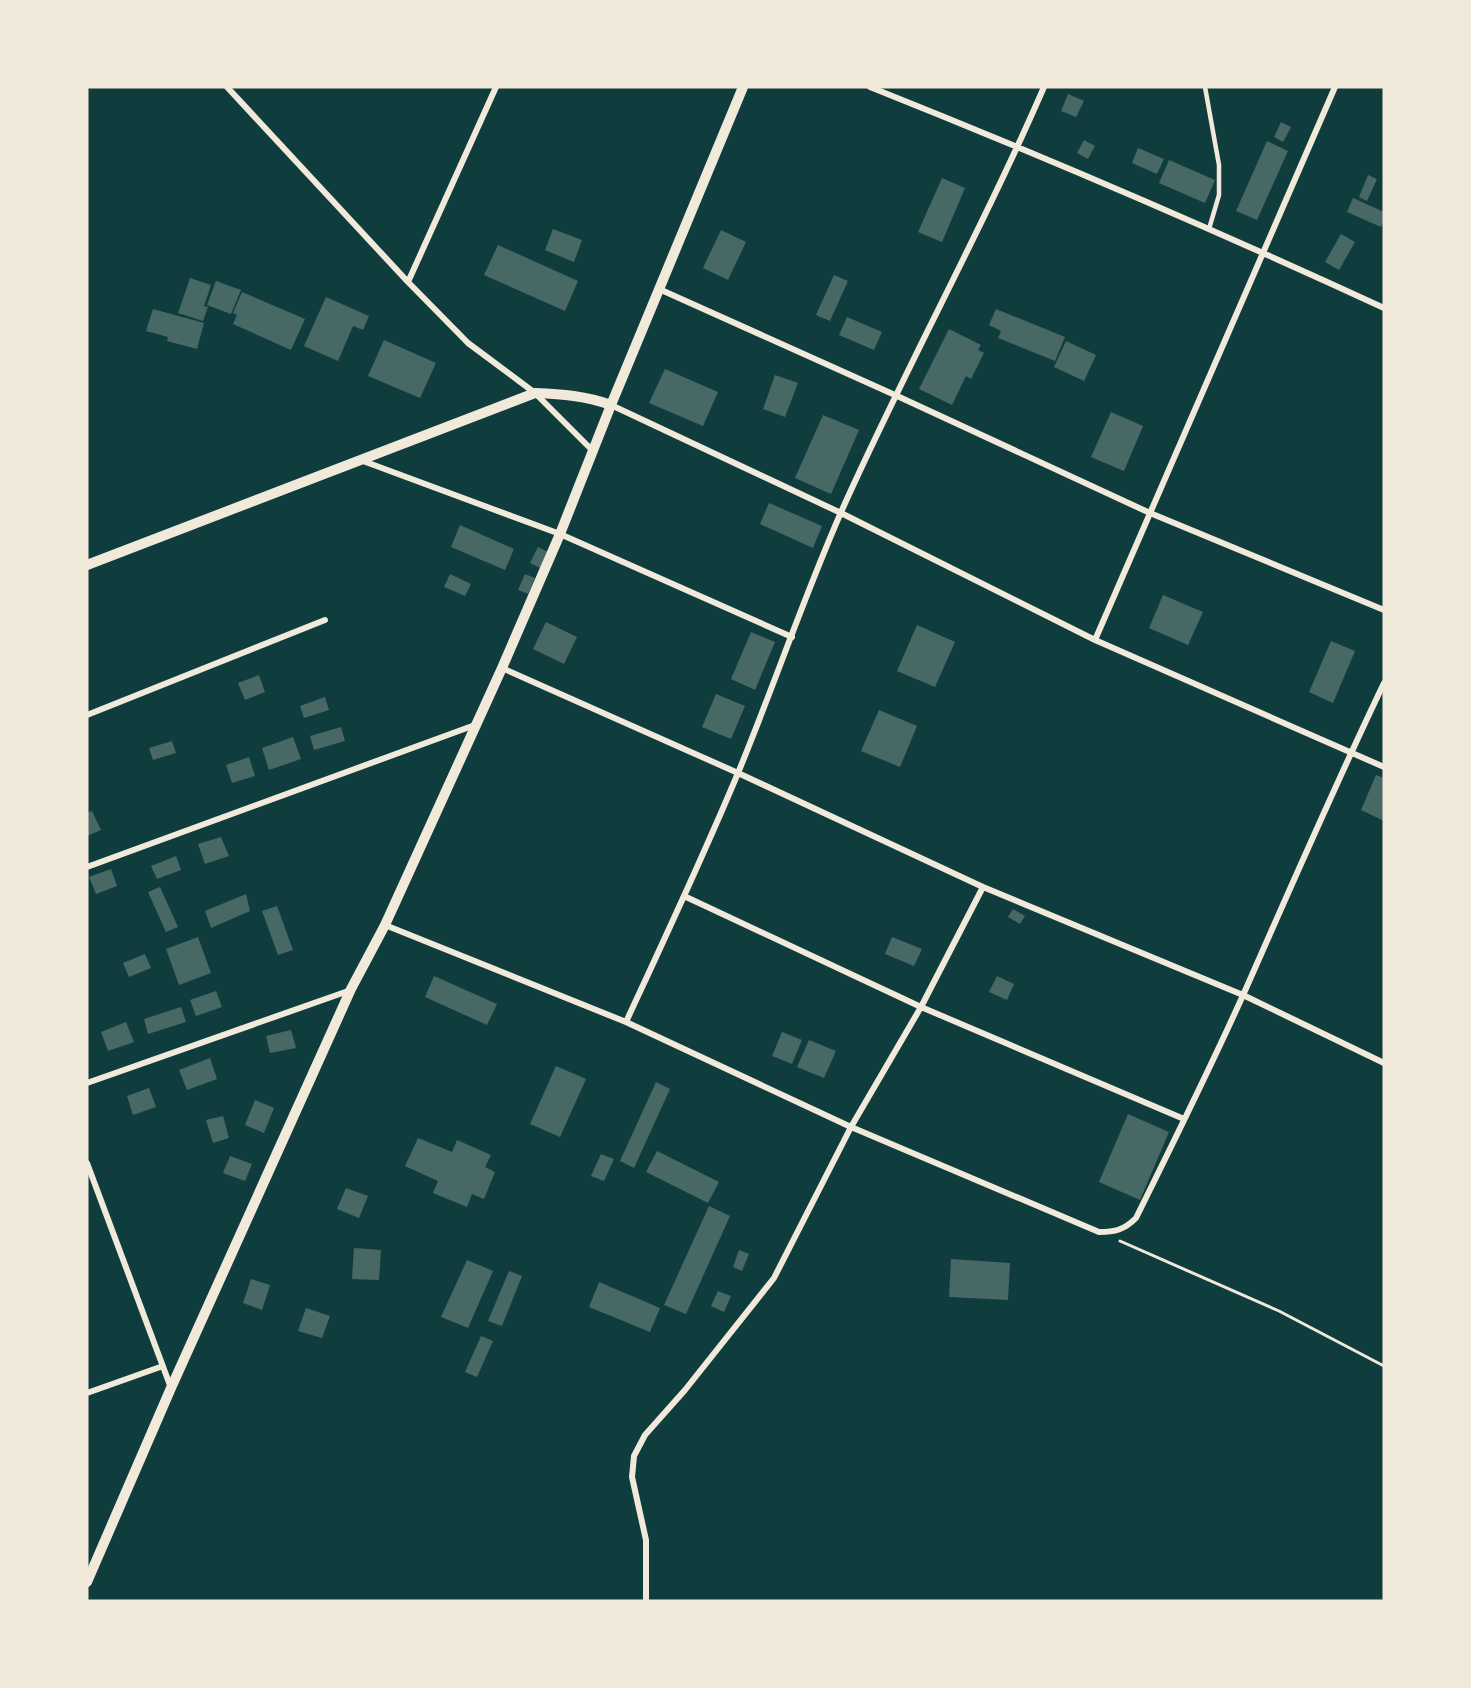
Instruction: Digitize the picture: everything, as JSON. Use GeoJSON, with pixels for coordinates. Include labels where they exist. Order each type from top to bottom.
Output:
{"type":"FeatureCollection","features":[{"type":"Feature","properties":{"kind":"street"},"geometry":{"type":"LineString","coordinates":[[227,87],[408,282],[468,343],[535,393],[593,451]]}},
{"type":"Feature","properties":{"kind":"street"},"geometry":{"type":"LineString","coordinates":[[408,282],[496,87]]}},
{"type":"Feature","properties":{"kind":"street"},"geometry":{"type":"LineString","coordinates":[[87,1582],[171,1388],[351,989],[385,925],[502,668],[560,534],[743,87]]}},
{"type":"Feature","properties":{"kind":"street"},"geometry":{"type":"LineString","coordinates":[[870,87],[1018,146],[1263,252],[1384,308]]}},
{"type":"Feature","properties":{"kind":"street"},"geometry":{"type":"LineString","coordinates":[[626,1022],[738,772],[841,513],[895,395],[1018,146],[1044,87]]}},
{"type":"Feature","properties":{"kind":"street"},"geometry":{"type":"LineString","coordinates":[[1095,640],[1335,87]]}},
{"type":"Feature","properties":{"kind":"street"},"geometry":{"type":"LineString","coordinates":[[659,289],[1150,513],[1384,610]]}},
{"type":"Feature","properties":{"kind":"street"},"geometry":{"type":"LineString","coordinates":[[87,564],[535,393],[590,398],[611,405],[841,513],[1095,640],[1384,767]]}},
{"type":"Feature","properties":{"kind":"street"},"geometry":{"type":"LineString","coordinates":[[363,460],[560,534],[792,637]]}},
{"type":"Feature","properties":{"kind":"street"},"geometry":{"type":"LineString","coordinates":[[87,715],[325,620]]}},
{"type":"Feature","properties":{"kind":"street"},"geometry":{"type":"LineString","coordinates":[[502,668],[738,772],[983,887],[1243,995],[1384,1062]]}},
{"type":"Feature","properties":{"kind":"street"},"geometry":{"type":"LineString","coordinates":[[385,925],[626,1022],[851,1127],[1099,1232],[1118,1232],[1136,1218],[1184,1119],[1243,995],[1350,752],[1384,683]]}},
{"type":"Feature","properties":{"kind":"street"},"geometry":{"type":"LineString","coordinates":[[87,867],[475,725]]}},
{"type":"Feature","properties":{"kind":"street"},"geometry":{"type":"LineString","coordinates":[[646,1601],[646,1540],[632,1477],[634,1456],[645,1435],[685,1390],[774,1278],[851,1127],[921,1007],[983,887]]}},
{"type":"Feature","properties":{"kind":"street"},"geometry":{"type":"LineString","coordinates":[[684,896],[921,1007],[1184,1119]]}},
{"type":"Feature","properties":{"kind":"street"},"geometry":{"type":"LineString","coordinates":[[87,1083],[351,989]]}},
{"type":"Feature","properties":{"kind":"street"},"geometry":{"type":"LineString","coordinates":[[87,1163],[171,1388]]}},
{"type":"Feature","properties":{"kind":"street"},"geometry":{"type":"LineString","coordinates":[[87,1393],[163,1366]]}},
{"type":"Feature","properties":{"kind":"lane"},"geometry":{"type":"LineString","coordinates":[[1205,87],[1219,165],[1219,195],[1209,229]]}},
{"type":"Feature","properties":{"kind":"path"},"geometry":{"type":"LineString","coordinates":[[1099,1232],[1279,1311],[1384,1366]]}},
{"type":"Feature","properties":{"kind":"building"},"geometry":{"type":"Polygon","coordinates":[[[1068,94],[1084,101],[1076,117],[1061,111],[1068,94]]]}},
{"type":"Feature","properties":{"kind":"building"},"geometry":{"type":"Polygon","coordinates":[[[1281,122],[1291,127],[1283,142],[1274,137],[1281,122]]]}},
{"type":"Feature","properties":{"kind":"building"},"geometry":{"type":"Polygon","coordinates":[[[1084,140],[1095,146],[1088,159],[1077,153],[1084,140]]]}},
{"type":"Feature","properties":{"kind":"building"},"geometry":{"type":"Polygon","coordinates":[[[1267,141],[1288,151],[1257,220],[1236,211],[1267,141]]]}},
{"type":"Feature","properties":{"kind":"building"},"geometry":{"type":"Polygon","coordinates":[[[1138,148],[1164,159],[1157,174],[1132,163],[1138,148]]]}},
{"type":"Feature","properties":{"kind":"building"},"geometry":{"type":"Polygon","coordinates":[[[1169,160],[1215,180],[1205,203],[1159,183],[1169,160]]]}},
{"type":"Feature","properties":{"kind":"building"},"geometry":{"type":"Polygon","coordinates":[[[1368,175],[1377,179],[1367,201],[1359,197],[1368,175]]]}},
{"type":"Feature","properties":{"kind":"building"},"geometry":{"type":"Polygon","coordinates":[[[942,178],[965,188],[942,242],[918,232],[942,178]]]}},
{"type":"Feature","properties":{"kind":"building"},"geometry":{"type":"Polygon","coordinates":[[[1353,198],[1384,212],[1381,227],[1347,212],[1353,198]]]}},
{"type":"Feature","properties":{"kind":"building"},"geometry":{"type":"Polygon","coordinates":[[[553,229],[582,240],[574,262],[545,250],[553,229]]]}},
{"type":"Feature","properties":{"kind":"building"},"geometry":{"type":"Polygon","coordinates":[[[721,230],[746,242],[728,280],[703,268],[721,230]]]}},
{"type":"Feature","properties":{"kind":"building"},"geometry":{"type":"Polygon","coordinates":[[[1341,234],[1355,242],[1339,270],[1325,262],[1341,234]]]}},
{"type":"Feature","properties":{"kind":"building"},"geometry":{"type":"Polygon","coordinates":[[[498,245],[578,281],[565,311],[484,275],[498,245]]]}},
{"type":"Feature","properties":{"kind":"building"},"geometry":{"type":"Polygon","coordinates":[[[834,275],[848,281],[830,321],[816,315],[834,275]]]}},
{"type":"Feature","properties":{"kind":"building"},"geometry":{"type":"Polygon","coordinates":[[[190,278],[211,285],[204,306],[208,307],[203,321],[178,313],[190,278]]]}},
{"type":"Feature","properties":{"kind":"building"},"geometry":{"type":"Polygon","coordinates":[[[216,281],[241,290],[231,314],[207,305],[216,281]]]}},
{"type":"Feature","properties":{"kind":"building"},"geometry":{"type":"Polygon","coordinates":[[[242,292],[305,319],[291,350],[233,324],[237,315],[233,313],[242,292]]]}},
{"type":"Feature","properties":{"kind":"building"},"geometry":{"type":"Polygon","coordinates":[[[326,297],[369,316],[363,330],[353,326],[338,361],[304,346],[326,297]]]}},
{"type":"Feature","properties":{"kind":"building"},"geometry":{"type":"Polygon","coordinates":[[[153,309],[204,323],[197,349],[167,341],[168,337],[146,331],[153,309]]]}},
{"type":"Feature","properties":{"kind":"building"},"geometry":{"type":"Polygon","coordinates":[[[996,309],[1065,337],[1055,361],[998,338],[1001,331],[989,325],[996,309]]]}},
{"type":"Feature","properties":{"kind":"building"},"geometry":{"type":"Polygon","coordinates":[[[847,317],[882,332],[874,350],[839,335],[847,317]]]}},
{"type":"Feature","properties":{"kind":"building"},"geometry":{"type":"Polygon","coordinates":[[[949,329],[981,345],[978,350],[984,353],[971,379],[966,376],[952,405],[919,389],[949,329]]]}},
{"type":"Feature","properties":{"kind":"building"},"geometry":{"type":"Polygon","coordinates":[[[384,340],[436,363],[420,398],[368,376],[384,340]]]}},
{"type":"Feature","properties":{"kind":"building"},"geometry":{"type":"Polygon","coordinates":[[[1066,341],[1096,355],[1084,381],[1054,367],[1066,341]]]}},
{"type":"Feature","properties":{"kind":"building"},"geometry":{"type":"Polygon","coordinates":[[[665,369],[718,392],[703,426],[649,403],[665,369]]]}},
{"type":"Feature","properties":{"kind":"building"},"geometry":{"type":"Polygon","coordinates":[[[775,375],[798,383],[785,417],[763,409],[775,375]]]}},
{"type":"Feature","properties":{"kind":"building"},"geometry":{"type":"Polygon","coordinates":[[[1111,412],[1143,426],[1124,471],[1091,457],[1111,412]]]}},
{"type":"Feature","properties":{"kind":"building"},"geometry":{"type":"Polygon","coordinates":[[[823,415],[859,430],[831,494],[795,478],[823,415]]]}},
{"type":"Feature","properties":{"kind":"building"},"geometry":{"type":"Polygon","coordinates":[[[769,503],[822,526],[813,548],[760,524],[769,503]]]}},
{"type":"Feature","properties":{"kind":"building"},"geometry":{"type":"Polygon","coordinates":[[[460,525],[514,549],[505,570],[451,547],[460,525]]]}},
{"type":"Feature","properties":{"kind":"building"},"geometry":{"type":"Polygon","coordinates":[[[538,547],[548,552],[540,568],[530,563],[538,547]]]}},
{"type":"Feature","properties":{"kind":"building"},"geometry":{"type":"Polygon","coordinates":[[[450,574],[471,584],[465,596],[444,587],[450,574]]]}},
{"type":"Feature","properties":{"kind":"building"},"geometry":{"type":"Polygon","coordinates":[[[525,574],[535,578],[528,594],[518,590],[525,574]]]}},
{"type":"Feature","properties":{"kind":"building"},"geometry":{"type":"Polygon","coordinates":[[[1163,595],[1203,612],[1188,645],[1149,628],[1163,595]]]}},
{"type":"Feature","properties":{"kind":"building"},"geometry":{"type":"Polygon","coordinates":[[[546,622],[577,637],[564,664],[533,649],[546,622]]]}},
{"type":"Feature","properties":{"kind":"building"},"geometry":{"type":"Polygon","coordinates":[[[917,625],[955,642],[935,687],[897,671],[917,625]]]}},
{"type":"Feature","properties":{"kind":"building"},"geometry":{"type":"Polygon","coordinates":[[[751,632],[775,642],[755,690],[731,679],[751,632]]]}},
{"type":"Feature","properties":{"kind":"building"},"geometry":{"type":"Polygon","coordinates":[[[1331,641],[1355,651],[1333,703],[1309,692],[1331,641]]]}},
{"type":"Feature","properties":{"kind":"building"},"geometry":{"type":"Polygon","coordinates":[[[259,675],[265,692],[245,700],[238,683],[259,675]]]}},
{"type":"Feature","properties":{"kind":"building"},"geometry":{"type":"Polygon","coordinates":[[[716,694],[745,706],[731,739],[702,727],[716,694]]]}},
{"type":"Feature","properties":{"kind":"building"},"geometry":{"type":"Polygon","coordinates":[[[325,697],[329,710],[304,718],[300,706],[325,697]]]}},
{"type":"Feature","properties":{"kind":"building"},"geometry":{"type":"Polygon","coordinates":[[[879,710],[917,726],[900,767],[861,751],[879,710]]]}},
{"type":"Feature","properties":{"kind":"building"},"geometry":{"type":"Polygon","coordinates":[[[341,727],[345,741],[314,750],[310,736],[341,727]]]}},
{"type":"Feature","properties":{"kind":"building"},"geometry":{"type":"Polygon","coordinates":[[[293,737],[301,759],[269,770],[262,748],[293,737]]]}},
{"type":"Feature","properties":{"kind":"building"},"geometry":{"type":"Polygon","coordinates":[[[172,741],[176,753],[153,760],[149,748],[172,741]]]}},
{"type":"Feature","properties":{"kind":"building"},"geometry":{"type":"Polygon","coordinates":[[[249,757],[255,776],[232,783],[226,765],[249,757]]]}},
{"type":"Feature","properties":{"kind":"building"},"geometry":{"type":"Polygon","coordinates":[[[1376,775],[1384,778],[1384,821],[1361,810],[1376,775]]]}},
{"type":"Feature","properties":{"kind":"building"},"geometry":{"type":"Polygon","coordinates":[[[92,811],[101,830],[87,836],[87,813],[92,811]]]}},
{"type":"Feature","properties":{"kind":"building"},"geometry":{"type":"Polygon","coordinates":[[[221,837],[229,856],[205,864],[198,844],[221,837]]]}},
{"type":"Feature","properties":{"kind":"building"},"geometry":{"type":"Polygon","coordinates":[[[176,856],[181,870],[157,879],[151,866],[176,856]]]}},
{"type":"Feature","properties":{"kind":"building"},"geometry":{"type":"Polygon","coordinates":[[[111,869],[117,886],[96,894],[89,877],[111,869]]]}},
{"type":"Feature","properties":{"kind":"building"},"geometry":{"type":"Polygon","coordinates":[[[160,887],[178,927],[166,932],[148,892],[160,887]]]}},
{"type":"Feature","properties":{"kind":"building"},"geometry":{"type":"Polygon","coordinates":[[[246,894],[250,911],[211,928],[205,911],[246,894]]]}},
{"type":"Feature","properties":{"kind":"building"},"geometry":{"type":"Polygon","coordinates":[[[277,906],[293,950],[278,955],[262,911],[277,906]]]}},
{"type":"Feature","properties":{"kind":"building"},"geometry":{"type":"Polygon","coordinates":[[[1013,909],[1025,916],[1020,924],[1008,917],[1013,909]]]}},
{"type":"Feature","properties":{"kind":"building"},"geometry":{"type":"Polygon","coordinates":[[[198,937],[211,973],[179,985],[166,949],[198,937]]]}},
{"type":"Feature","properties":{"kind":"building"},"geometry":{"type":"Polygon","coordinates":[[[892,937],[922,949],[914,966],[885,954],[892,937]]]}},
{"type":"Feature","properties":{"kind":"building"},"geometry":{"type":"Polygon","coordinates":[[[145,954],[151,968],[129,977],[123,963],[145,954]]]}},
{"type":"Feature","properties":{"kind":"building"},"geometry":{"type":"Polygon","coordinates":[[[434,976],[497,1004],[487,1025],[425,997],[434,976]]]}},
{"type":"Feature","properties":{"kind":"building"},"geometry":{"type":"Polygon","coordinates":[[[997,976],[1014,984],[1007,1000],[989,992],[997,976]]]}},
{"type":"Feature","properties":{"kind":"building"},"geometry":{"type":"Polygon","coordinates":[[[216,991],[222,1007],[196,1016],[190,1000],[216,991]]]}},
{"type":"Feature","properties":{"kind":"building"},"geometry":{"type":"Polygon","coordinates":[[[181,1007],[186,1022],[148,1034],[144,1019],[181,1007]]]}},
{"type":"Feature","properties":{"kind":"building"},"geometry":{"type":"Polygon","coordinates":[[[126,1022],[134,1042],[108,1051],[101,1032],[126,1022]]]}},
{"type":"Feature","properties":{"kind":"building"},"geometry":{"type":"Polygon","coordinates":[[[291,1030],[296,1048],[270,1053],[266,1036],[291,1030]]]}},
{"type":"Feature","properties":{"kind":"building"},"geometry":{"type":"Polygon","coordinates":[[[782,1032],[802,1040],[792,1064],[772,1056],[782,1032]]]}},
{"type":"Feature","properties":{"kind":"building"},"geometry":{"type":"Polygon","coordinates":[[[809,1040],[836,1051],[824,1078],[797,1067],[809,1040]]]}},
{"type":"Feature","properties":{"kind":"building"},"geometry":{"type":"Polygon","coordinates":[[[210,1058],[217,1079],[187,1090],[179,1070],[210,1058]]]}},
{"type":"Feature","properties":{"kind":"building"},"geometry":{"type":"Polygon","coordinates":[[[556,1066],[586,1079],[560,1137],[530,1124],[556,1066]]]}},
{"type":"Feature","properties":{"kind":"building"},"geometry":{"type":"Polygon","coordinates":[[[656,1082],[670,1089],[634,1168],[620,1161],[656,1082]]]}},
{"type":"Feature","properties":{"kind":"building"},"geometry":{"type":"Polygon","coordinates":[[[149,1088],[156,1107],[133,1115],[127,1096],[149,1088]]]}},
{"type":"Feature","properties":{"kind":"building"},"geometry":{"type":"Polygon","coordinates":[[[255,1100],[274,1108],[264,1133],[245,1125],[255,1100]]]}},
{"type":"Feature","properties":{"kind":"building"},"geometry":{"type":"Polygon","coordinates":[[[1128,1114],[1169,1132],[1140,1200],[1099,1182],[1128,1114]]]}},
{"type":"Feature","properties":{"kind":"building"},"geometry":{"type":"Polygon","coordinates":[[[223,1116],[229,1138],[213,1143],[206,1120],[223,1116]]]}},
{"type":"Feature","properties":{"kind":"building"},"geometry":{"type":"Polygon","coordinates":[[[418,1138],[452,1152],[457,1140],[491,1155],[485,1167],[495,1172],[484,1199],[472,1194],[467,1207],[433,1193],[438,1181],[405,1166],[418,1138]]]}},
{"type":"Feature","properties":{"kind":"building"},"geometry":{"type":"Polygon","coordinates":[[[657,1151],[719,1182],[708,1203],[646,1172],[657,1151]]]}},
{"type":"Feature","properties":{"kind":"building"},"geometry":{"type":"Polygon","coordinates":[[[601,1154],[614,1159],[604,1181],[591,1176],[601,1154]]]}},
{"type":"Feature","properties":{"kind":"building"},"geometry":{"type":"Polygon","coordinates":[[[230,1156],[252,1164],[245,1181],[223,1173],[230,1156]]]}},
{"type":"Feature","properties":{"kind":"building"},"geometry":{"type":"Polygon","coordinates":[[[346,1188],[368,1196],[359,1218],[337,1209],[346,1188]]]}},
{"type":"Feature","properties":{"kind":"building"},"geometry":{"type":"Polygon","coordinates":[[[709,1206],[730,1216],[686,1314],[664,1305],[709,1206]]]}},
{"type":"Feature","properties":{"kind":"building"},"geometry":{"type":"Polygon","coordinates":[[[354,1248],[381,1250],[379,1280],[352,1279],[354,1248]]]}},
{"type":"Feature","properties":{"kind":"building"},"geometry":{"type":"Polygon","coordinates":[[[739,1250],[749,1254],[742,1271],[733,1267],[739,1250]]]}},
{"type":"Feature","properties":{"kind":"building"},"geometry":{"type":"Polygon","coordinates":[[[951,1259],[1010,1263],[1008,1300],[949,1297],[951,1259]]]}},
{"type":"Feature","properties":{"kind":"building"},"geometry":{"type":"Polygon","coordinates":[[[467,1260],[493,1271],[468,1328],[441,1317],[467,1260]]]}},
{"type":"Feature","properties":{"kind":"building"},"geometry":{"type":"Polygon","coordinates":[[[509,1271],[522,1276],[502,1326],[488,1321],[509,1271]]]}},
{"type":"Feature","properties":{"kind":"building"},"geometry":{"type":"Polygon","coordinates":[[[251,1279],[270,1285],[262,1310],[243,1303],[251,1279]]]}},
{"type":"Feature","properties":{"kind":"building"},"geometry":{"type":"Polygon","coordinates":[[[599,1282],[660,1308],[650,1332],[589,1307],[599,1282]]]}},
{"type":"Feature","properties":{"kind":"building"},"geometry":{"type":"Polygon","coordinates":[[[718,1291],[731,1296],[724,1312],[711,1306],[718,1291]]]}},
{"type":"Feature","properties":{"kind":"building"},"geometry":{"type":"Polygon","coordinates":[[[306,1308],[330,1316],[322,1338],[298,1331],[306,1308]]]}},
{"type":"Feature","properties":{"kind":"building"},"geometry":{"type":"Polygon","coordinates":[[[481,1336],[493,1341],[477,1377],[465,1372],[481,1336]]]}}]}
